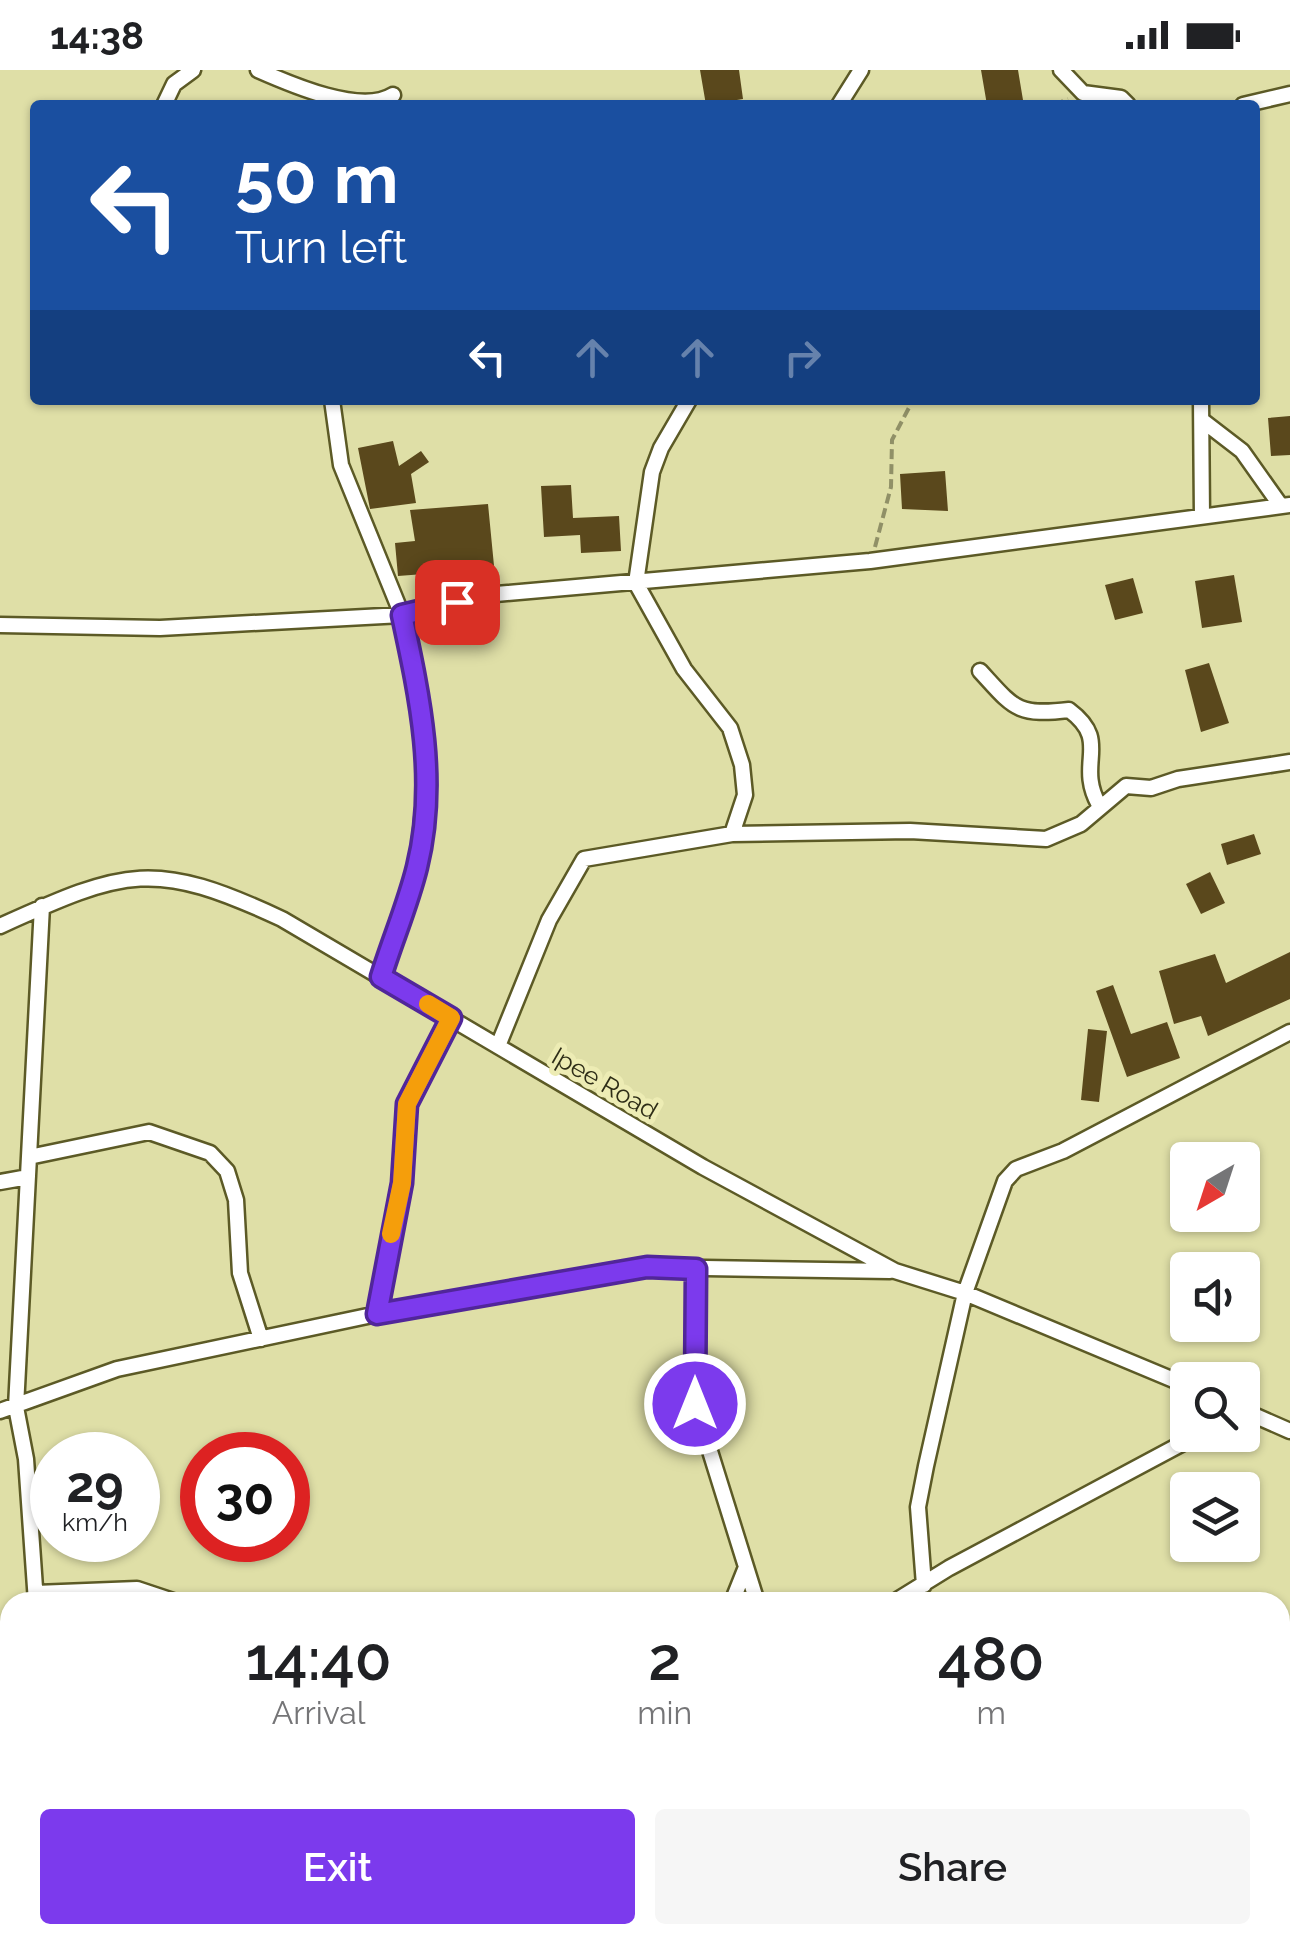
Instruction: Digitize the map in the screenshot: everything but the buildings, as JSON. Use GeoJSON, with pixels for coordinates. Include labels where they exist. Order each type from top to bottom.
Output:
{"type":"FeatureCollection","features":[{"type":"Feature","properties":{"kind":"street"},"geometry":{"type":"LineString","coordinates":[[166,100],[174,84],[193,70]]}},
{"type":"Feature","properties":{"kind":"street"},"geometry":{"type":"LineString","coordinates":[[258,70],[318,94],[348,100]]}},
{"type":"Feature","properties":{"kind":"street"},"geometry":{"type":"LineString","coordinates":[[841,100],[861,70]]}},
{"type":"Feature","properties":{"kind":"street"},"geometry":{"type":"LineString","coordinates":[[1062,70],[1083,93],[1122,100]]}},
{"type":"Feature","properties":{"kind":"street"},"geometry":{"type":"LineString","coordinates":[[1260,101],[1290,94]]}},
{"type":"Feature","properties":{"kind":"street"},"geometry":{"type":"LineString","coordinates":[[383,100],[393,95]]}},
{"type":"Feature","properties":{"kind":"street"},"geometry":{"type":"LineString","coordinates":[[333,405],[341,465],[402,615],[426,736],[426,783],[417,868],[381,977]]}},
{"type":"Feature","properties":{"kind":"street"},"geometry":{"type":"LineString","coordinates":[[685,405],[660,448],[652,472],[636,582],[684,669],[730,728],[742,765],[745,794],[732,834]]}},
{"type":"Feature","properties":{"kind":"street"},"geometry":{"type":"LineString","coordinates":[[1201,405],[1202,516]]}},
{"type":"Feature","properties":{"kind":"street"},"geometry":{"type":"LineString","coordinates":[[1203,421],[1242,451],[1286,506]]}},
{"type":"Feature","properties":{"kind":"street"},"geometry":{"type":"LineString","coordinates":[[0,625],[160,628],[402,615],[485,595],[870,561],[1286,506]]}},
{"type":"Feature","properties":{"kind":"street"},"geometry":{"type":"LineString","coordinates":[[980,671],[1015,708],[1040,714],[1068,710],[1088,724],[1092,737],[1088,775],[1099,805]]}},
{"type":"Feature","properties":{"kind":"street"},"geometry":{"type":"LineString","coordinates":[[498,1046],[549,920],[584,859],[732,834],[926,831],[1046,839],[1081,824],[1126,786],[1151,788],[1178,779],[1290,762]]}},
{"type":"Feature","properties":{"kind":"street","name":"Ipee Road"},"geometry":{"type":"LineString","coordinates":[[0,926],[109,880],[183,878],[282,919],[703,1167],[896,1271],[965,1293],[1170,1378]]}},
{"type":"Feature","properties":{"kind":"street"},"geometry":{"type":"LineString","coordinates":[[36,1592],[26,1459],[16,1407],[42,906]]}},
{"type":"Feature","properties":{"kind":"street"},"geometry":{"type":"LineString","coordinates":[[377,1314],[402,1183],[407,1104],[451,1018]]}},
{"type":"Feature","properties":{"kind":"street"},"geometry":{"type":"LineString","coordinates":[[924,1586],[918,1507],[965,1293],[989,1216],[1010,1174],[1290,1032]]}},
{"type":"Feature","properties":{"kind":"street"},"geometry":{"type":"LineString","coordinates":[[30,1157],[149,1132],[210,1154],[227,1170],[236,1200],[240,1273],[261,1338]]}},
{"type":"Feature","properties":{"kind":"street"},"geometry":{"type":"LineString","coordinates":[[0,1182],[28,1177]]}},
{"type":"Feature","properties":{"kind":"street"},"geometry":{"type":"LineString","coordinates":[[0,1411],[117,1369],[377,1314],[647,1267],[896,1271]]}},
{"type":"Feature","properties":{"kind":"street"},"geometry":{"type":"LineString","coordinates":[[696,1269],[695,1404],[753,1592]]}},
{"type":"Feature","properties":{"kind":"street"},"geometry":{"type":"LineString","coordinates":[[1260,1418],[1290,1432]]}},
{"type":"Feature","properties":{"kind":"street"},"geometry":{"type":"LineString","coordinates":[[913,1592],[949,1568],[1170,1450]]}},
{"type":"Feature","properties":{"kind":"street"},"geometry":{"type":"LineString","coordinates":[[736,1592],[746,1567]]}},
{"type":"Feature","properties":{"kind":"street"},"geometry":{"type":"LineString","coordinates":[[103,1592],[146,1592]]}},
{"type":"Feature","properties":{"kind":"path"},"geometry":{"type":"LineString","coordinates":[[870,561],[891,486],[892,440],[910,405]]}},
{"type":"Feature","properties":{"kind":"slow traffic"},"geometry":{"type":"LineString","coordinates":[[391,1234],[402,1183],[407,1104],[451,1018],[428,1004]]}},
{"type":"Feature","properties":{"kind":"route"},"geometry":{"type":"LineString","coordinates":[[457,602],[402,615],[426,736],[426,783],[417,868],[381,977],[451,1018],[407,1104],[402,1183],[377,1314],[647,1267],[696,1269],[695,1404]]}}]}
